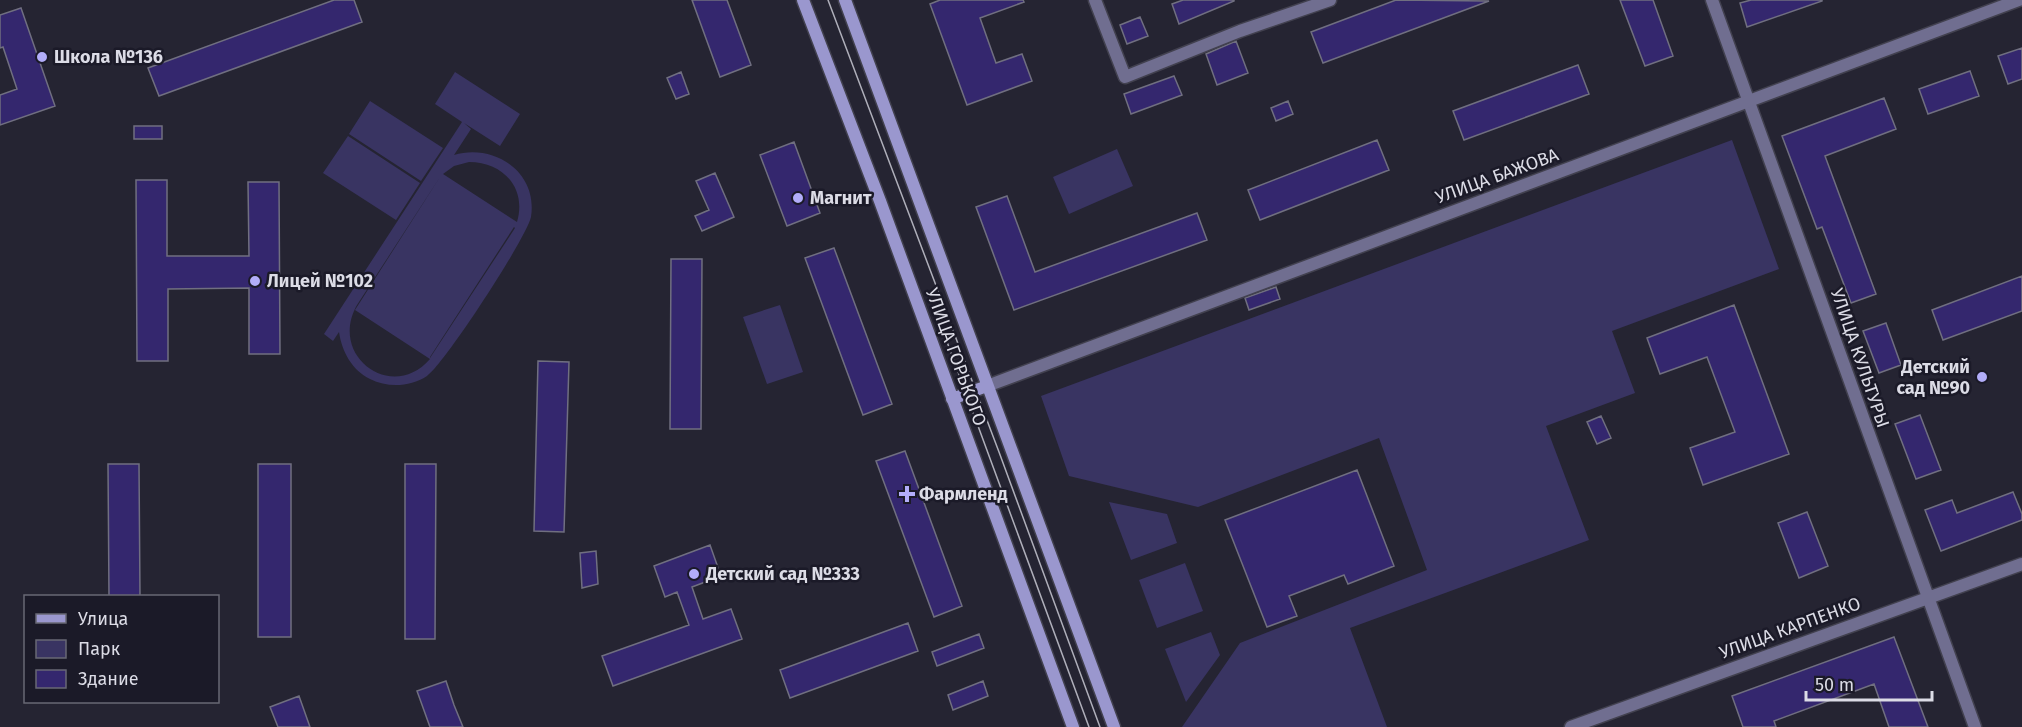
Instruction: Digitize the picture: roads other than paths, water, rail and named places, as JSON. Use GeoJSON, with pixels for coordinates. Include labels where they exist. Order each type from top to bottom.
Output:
{"type":"FeatureCollection","features":[{"type":"Feature","properties":{"kind":"main road","name":"УЛИЦА ГОРЬКОГО"},"geometry":{"type":"LineString","coordinates":[[803,0],[880,201],[1073,727]]}},
{"type":"Feature","properties":{"kind":"main road","name":"УЛИЦА ГОРЬКОГО"},"geometry":{"type":"LineString","coordinates":[[845,0],[1114,727]]}},
{"type":"Feature","properties":{"kind":"main road"},"geometry":{"type":"LineString","coordinates":[[952,399],[987,386]]}},
{"type":"Feature","properties":{"kind":"street"},"geometry":{"type":"LineString","coordinates":[[1095,0],[1125,77],[1240,31],[1330,0]]}},
{"type":"Feature","properties":{"kind":"street","name":"УЛИЦА КУЛЬТУРЫ"},"geometry":{"type":"LineString","coordinates":[[1712,0],[1975,727]]}},
{"type":"Feature","properties":{"kind":"street","name":"УЛИЦА БАЖОВА"},"geometry":{"type":"LineString","coordinates":[[987,386],[2019,0]]}},
{"type":"Feature","properties":{"kind":"street","name":"УЛИЦА КАРПЕНКО"},"geometry":{"type":"LineString","coordinates":[[1571,727],[2022,564]]}},
{"type":"Feature","properties":{"kind":"tram line"},"geometry":{"type":"LineString","coordinates":[[828,0],[1100,727]]}},
{"type":"Feature","properties":{"kind":"tram line"},"geometry":{"type":"LineString","coordinates":[[936,312],[1089,727]]}},
{"type":"Feature","properties":{"kind":"place","name":"Школа №136"},"geometry":{"type":"Point","coordinates":[42,57]}},
{"type":"Feature","properties":{"kind":"place","name":"Магнит"},"geometry":{"type":"Point","coordinates":[798,198]}},
{"type":"Feature","properties":{"kind":"place","name":"Лицей №102"},"geometry":{"type":"Point","coordinates":[255,281]}},
{"type":"Feature","properties":{"kind":"place","name":"Детский сад №90"},"geometry":{"type":"Point","coordinates":[1982,377]}},
{"type":"Feature","properties":{"kind":"place","name":"Фармленд"},"geometry":{"type":"Point","coordinates":[907,494]}},
{"type":"Feature","properties":{"kind":"place","name":"Детский сад №333"},"geometry":{"type":"Point","coordinates":[694,574]}}]}
